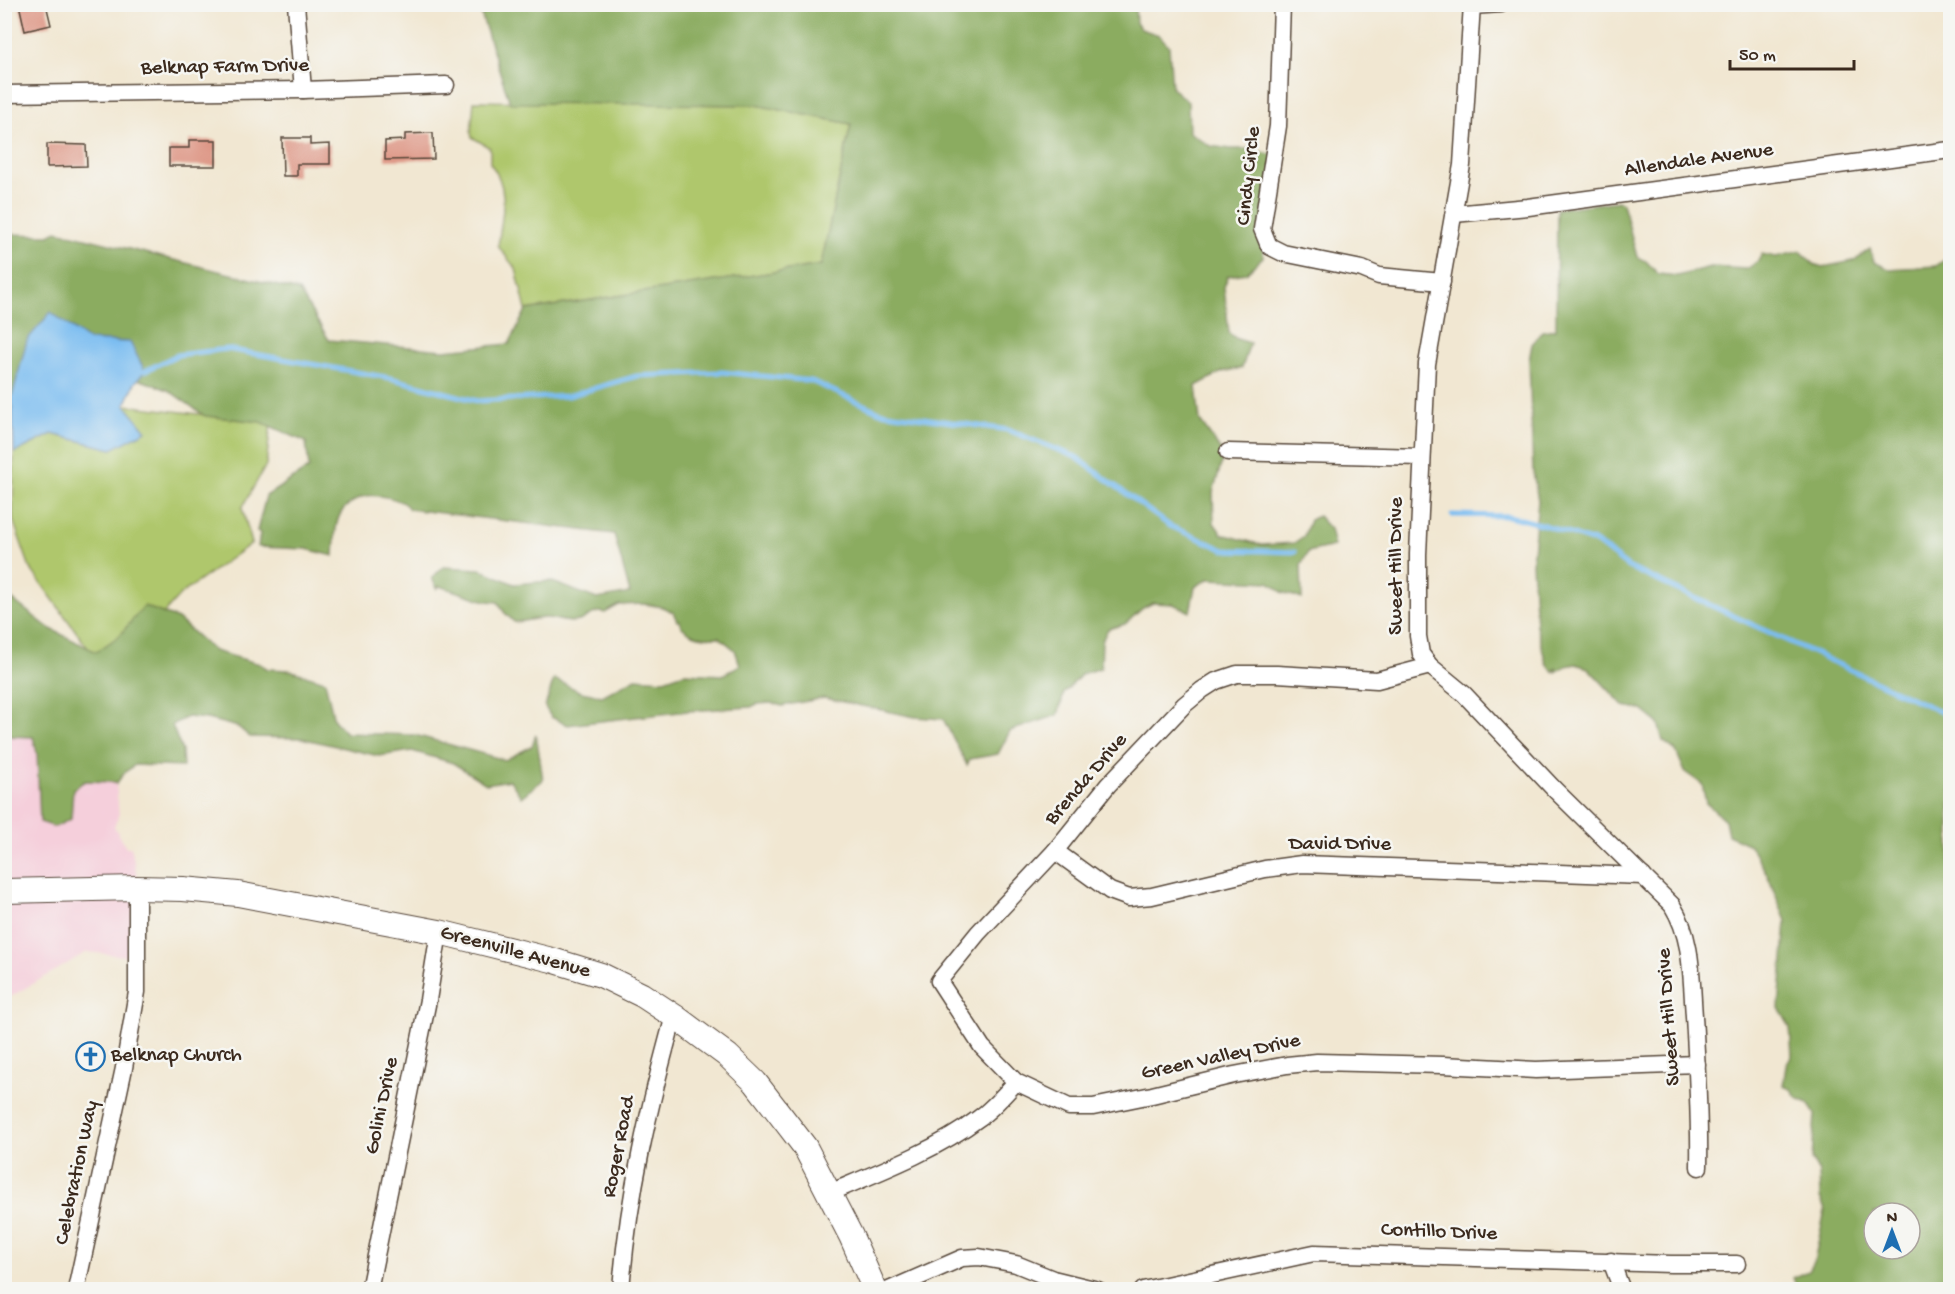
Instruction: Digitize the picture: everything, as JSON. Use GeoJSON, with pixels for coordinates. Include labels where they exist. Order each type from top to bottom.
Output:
{"type":"FeatureCollection","features":[{"type":"Feature","properties":{"kind":"street"},"geometry":{"type":"LineString","coordinates":[[296,4],[303,90]]}},
{"type":"Feature","properties":{"kind":"street","name":"Cindy Circle"},"geometry":{"type":"LineString","coordinates":[[1282,4],[1278,126],[1262,229],[1269,246],[1283,253],[1362,269],[1378,276],[1442,282]]}},
{"type":"Feature","properties":{"kind":"street"},"geometry":{"type":"LineString","coordinates":[[1472,5],[1501,4]]}},
{"type":"Feature","properties":{"kind":"street","name":"Sweet Hill Drive"},"geometry":{"type":"LineString","coordinates":[[1472,5],[1462,165],[1429,346],[1421,457],[1418,636],[1421,654],[1430,666],[1464,694],[1555,790],[1672,905],[1685,932],[1689,951],[1697,1064],[1700,1167]]}},
{"type":"Feature","properties":{"kind":"street","name":"Belknap Farm Drive"},"geometry":{"type":"LineString","coordinates":[[4,94],[446,86]]}},
{"type":"Feature","properties":{"kind":"street","name":"Allendale Avenue"},"geometry":{"type":"LineString","coordinates":[[1454,214],[1528,207],[1950,150]]}},
{"type":"Feature","properties":{"kind":"street"},"geometry":{"type":"LineString","coordinates":[[1228,452],[1421,457]]}},
{"type":"Feature","properties":{"kind":"street","name":"Brenda Drive"},"geometry":{"type":"LineString","coordinates":[[1016,1083],[982,1047],[939,981],[978,933],[1055,851],[1108,785],[1184,705],[1216,681],[1237,674],[1377,680],[1430,666]]}},
{"type":"Feature","properties":{"kind":"street","name":"David Drive"},"geometry":{"type":"LineString","coordinates":[[1055,851],[1110,891],[1129,898],[1152,896],[1265,869],[1302,864],[1643,876]]}},
{"type":"Feature","properties":{"kind":"street","name":"Greenville Avenue"},"geometry":{"type":"LineString","coordinates":[[4,891],[137,888],[238,894],[439,932],[552,960],[601,975],[642,995],[674,1016],[728,1056],[755,1083],[805,1148],[875,1290]]}},
{"type":"Feature","properties":{"kind":"street","name":"Celebration Way"},"geometry":{"type":"LineString","coordinates":[[76,1290],[124,1068],[137,992],[137,888]]}},
{"type":"Feature","properties":{"kind":"street","name":"Golini Drive"},"geometry":{"type":"LineString","coordinates":[[369,1290],[424,1021],[439,932]]}},
{"type":"Feature","properties":{"kind":"street","name":"Roger Road"},"geometry":{"type":"LineString","coordinates":[[621,1290],[627,1227],[642,1146],[657,1076],[674,1016]]}},
{"type":"Feature","properties":{"kind":"street","name":"Green Valley Drive"},"geometry":{"type":"LineString","coordinates":[[1016,1083],[1069,1107],[1093,1107],[1234,1075],[1317,1062],[1536,1070],[1697,1064]]}},
{"type":"Feature","properties":{"kind":"street"},"geometry":{"type":"LineString","coordinates":[[829,1193],[885,1170],[945,1139],[978,1119],[1016,1083]]}},
{"type":"Feature","properties":{"kind":"street","name":"Contillo Drive"},"geometry":{"type":"LineString","coordinates":[[1143,1290],[1186,1285],[1283,1258],[1314,1253],[1737,1264]]}},
{"type":"Feature","properties":{"kind":"street"},"geometry":{"type":"LineString","coordinates":[[889,1290],[962,1258],[979,1257],[1016,1264],[1053,1279],[1098,1290]]}},
{"type":"Feature","properties":{"kind":"street"},"geometry":{"type":"LineString","coordinates":[[1611,1261],[1622,1290]]}},
{"type":"Feature","properties":{"kind":"shaded area"},"geometry":{"type":"Polygon","coordinates":[[[5,736],[33,737],[37,753],[73,789],[85,781],[116,782],[119,816],[114,826],[126,847],[131,847],[140,890],[136,957],[87,952],[5,1000],[5,736]]]}},
{"type":"Feature","properties":{"kind":"green space"},"geometry":{"type":"Polygon","coordinates":[[[478,5],[1135,5],[1136,23],[1141,29],[1159,35],[1169,46],[1172,88],[1188,102],[1189,132],[1210,146],[1248,149],[1275,155],[1263,257],[1246,273],[1228,276],[1224,287],[1229,333],[1237,339],[1250,343],[1242,368],[1222,372],[1196,386],[1200,421],[1224,455],[1213,492],[1214,523],[1222,534],[1262,545],[1294,543],[1304,536],[1310,520],[1318,516],[1330,529],[1334,546],[1308,552],[1301,565],[1302,599],[1282,592],[1269,582],[1208,579],[1195,587],[1190,612],[1173,604],[1153,603],[1143,608],[1125,624],[1108,629],[1102,641],[1101,668],[1082,674],[1064,693],[1058,715],[1010,731],[998,754],[970,759],[967,765],[943,719],[915,717],[824,698],[782,706],[772,703],[757,704],[751,707],[688,711],[567,725],[551,717],[545,707],[554,679],[581,692],[602,696],[636,678],[664,680],[684,673],[723,675],[740,665],[735,650],[719,637],[694,635],[681,626],[673,612],[662,607],[645,604],[619,605],[605,613],[595,613],[575,622],[544,618],[514,622],[498,602],[486,601],[439,586],[437,589],[432,578],[443,567],[480,569],[514,584],[550,581],[597,599],[630,593],[614,534],[409,509],[395,499],[367,496],[349,505],[340,515],[336,526],[334,556],[306,549],[258,547],[260,533],[257,531],[266,496],[309,468],[306,442],[261,422],[205,416],[168,390],[130,376],[26,416],[5,417],[5,234],[49,235],[57,231],[299,291],[329,340],[444,350],[509,344],[526,310],[821,265],[851,124],[756,105],[510,103],[478,5]]]}},
{"type":"Feature","properties":{"kind":"green space"},"geometry":{"type":"Polygon","coordinates":[[[474,101],[756,105],[851,124],[821,265],[526,310],[516,269],[498,246],[503,213],[503,193],[497,173],[490,163],[490,148],[472,137],[474,101]]]}},
{"type":"Feature","properties":{"kind":"green space"},"geometry":{"type":"Polygon","coordinates":[[[1619,201],[1623,203],[1637,257],[1646,261],[1658,274],[1678,276],[1710,267],[1747,269],[1758,261],[1762,254],[1776,257],[1801,251],[1813,264],[1823,267],[1853,261],[1870,249],[1874,262],[1889,269],[1936,266],[1950,256],[1950,1289],[1798,1289],[1793,1278],[1809,1271],[1814,1262],[1825,1210],[1820,1197],[1819,1172],[1812,1160],[1815,1114],[1808,1103],[1797,1098],[1791,1089],[1783,1086],[1786,1066],[1792,1055],[1790,1027],[1779,1008],[1786,921],[1767,874],[1750,845],[1728,835],[1725,820],[1706,803],[1702,784],[1685,772],[1676,751],[1663,741],[1658,723],[1642,710],[1624,706],[1588,668],[1576,664],[1566,666],[1556,672],[1556,668],[1553,672],[1546,663],[1536,626],[1532,563],[1538,500],[1533,472],[1529,360],[1532,344],[1542,331],[1556,329],[1557,209],[1619,201]]]}},
{"type":"Feature","properties":{"kind":"green space"},"geometry":{"type":"Polygon","coordinates":[[[125,405],[271,423],[266,465],[242,508],[252,543],[181,594],[122,660],[98,662],[30,568],[13,520],[14,453],[52,434],[112,449],[125,405]]]}},
{"type":"Feature","properties":{"kind":"green space"},"geometry":{"type":"Polygon","coordinates":[[[4,593],[49,628],[96,652],[119,636],[144,606],[178,619],[214,651],[260,664],[268,669],[289,670],[325,681],[334,720],[346,733],[415,735],[505,760],[532,746],[536,734],[543,780],[521,797],[510,780],[486,784],[453,763],[412,751],[379,756],[301,738],[250,737],[238,727],[207,719],[187,717],[172,725],[182,751],[183,767],[135,765],[124,773],[116,784],[115,782],[85,781],[73,789],[71,819],[55,827],[40,822],[37,753],[33,737],[5,736],[4,593]]]}},
{"type":"Feature","properties":{"kind":"water"},"geometry":{"type":"Polygon","coordinates":[[[51,312],[88,340],[130,342],[145,371],[135,383],[125,405],[146,431],[112,449],[52,434],[14,453],[12,397],[27,340],[51,312]]]}},
{"type":"Feature","properties":{"kind":"building"},"geometry":{"type":"Polygon","coordinates":[[[19,4],[46,4],[51,25],[25,31],[19,4]]]}},
{"type":"Feature","properties":{"kind":"building"},"geometry":{"type":"Polygon","coordinates":[[[433,133],[434,159],[385,160],[385,141],[405,140],[405,134],[433,133]]]}},
{"type":"Feature","properties":{"kind":"building"},"geometry":{"type":"Polygon","coordinates":[[[282,138],[310,138],[310,145],[330,144],[330,164],[297,164],[297,176],[283,176],[282,138]]]}},
{"type":"Feature","properties":{"kind":"building"},"geometry":{"type":"Polygon","coordinates":[[[189,140],[216,140],[216,166],[169,166],[169,148],[189,148],[189,140]]]}},
{"type":"Feature","properties":{"kind":"building"},"geometry":{"type":"Polygon","coordinates":[[[47,144],[86,145],[87,166],[47,167],[47,144]]]}},
{"type":"Feature","properties":{"kind":"waterway"},"geometry":{"type":"LineString","coordinates":[[145,371],[177,355],[227,349],[390,378],[477,401],[568,396],[637,376],[722,372],[811,381],[880,412],[1008,430],[1076,457],[1170,526],[1225,550],[1295,552]]}},
{"type":"Feature","properties":{"kind":"waterway"},"geometry":{"type":"LineString","coordinates":[[1452,515],[1509,516],[1597,543],[1628,567],[1950,716]]}},
{"type":"Feature","properties":{"kind":"place","name":"Belknap Church"},"geometry":{"type":"Point","coordinates":[90,1056]}}]}
